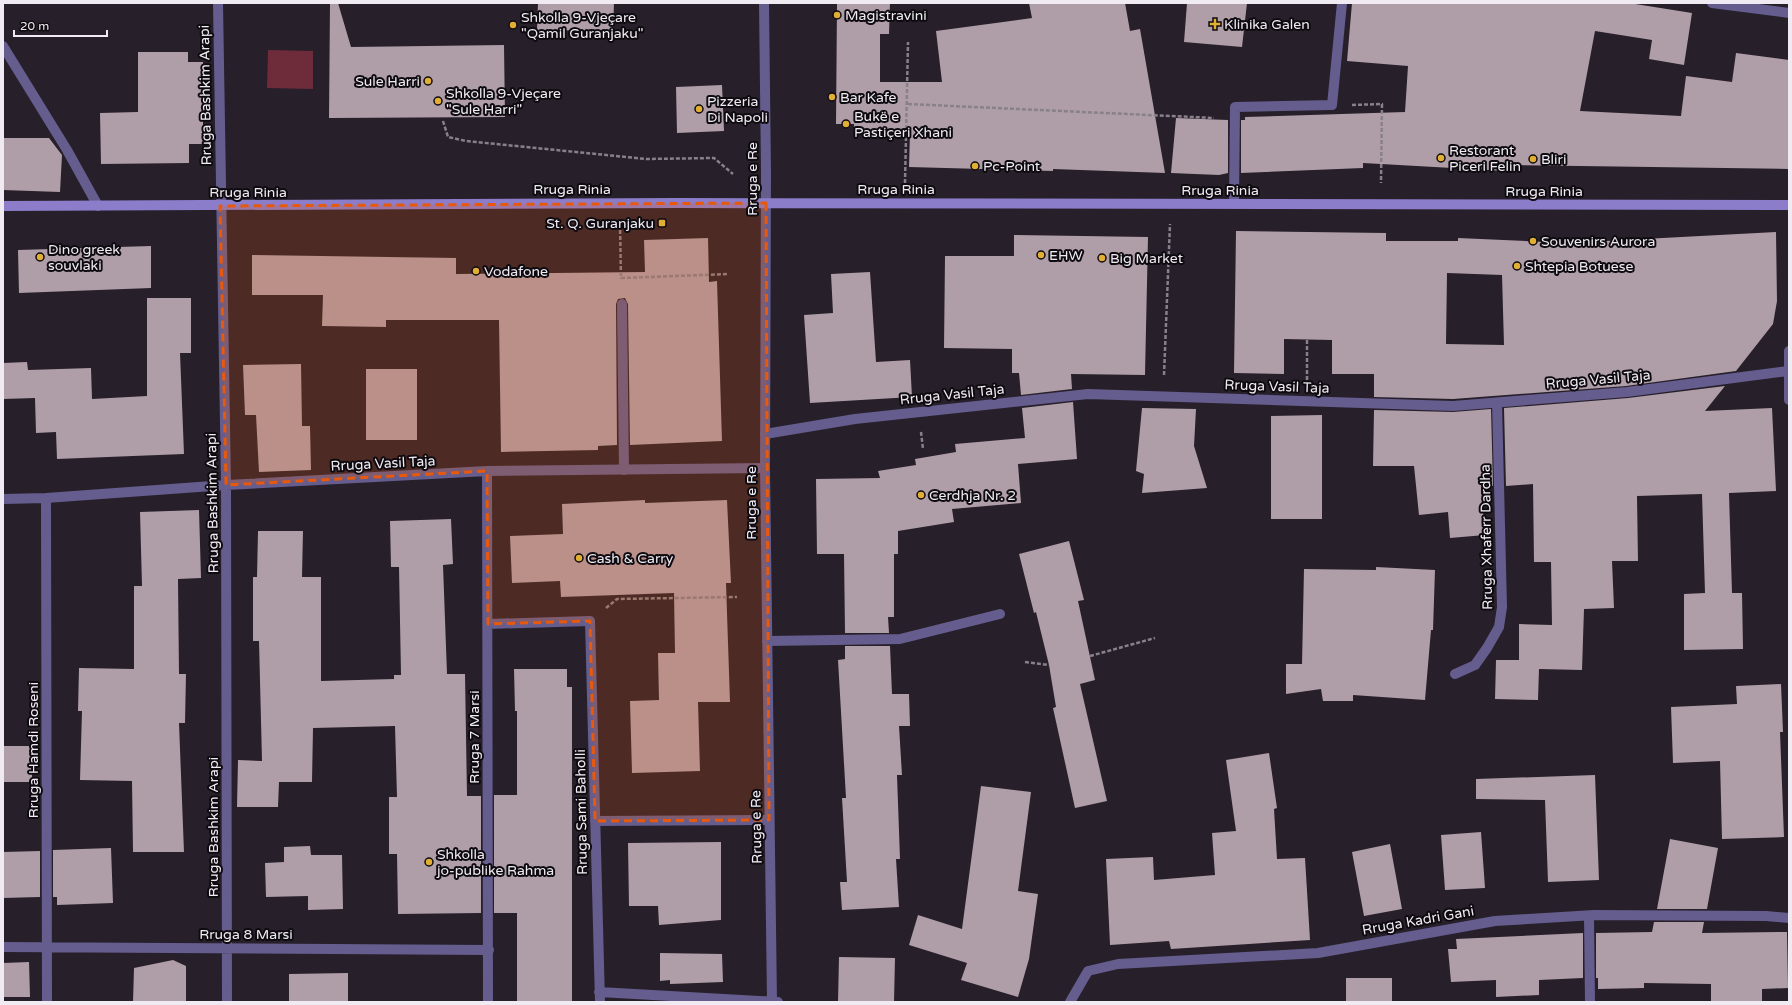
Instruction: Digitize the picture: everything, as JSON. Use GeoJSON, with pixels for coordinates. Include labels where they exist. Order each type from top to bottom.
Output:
{"type":"FeatureCollection","features":[{"type":"Feature","properties":{"kind":"main road","name":"Rruga Rinia"},"geometry":{"type":"LineString","coordinates":[[3,206],[620,203],[1789,205]]}},
{"type":"Feature","properties":{"kind":"street","name":"Rruga Bashkim Arapi"},"geometry":{"type":"LineString","coordinates":[[218,3],[220,206],[226,485],[227,1002]]}},
{"type":"Feature","properties":{"kind":"street","name":"Rruga e Re"},"geometry":{"type":"LineString","coordinates":[[764,3],[766,203],[766,641],[774,1002]]}},
{"type":"Feature","properties":{"kind":"street"},"geometry":{"type":"LineString","coordinates":[[1234,204],[1235,107],[1332,105],[1342,3]]}},
{"type":"Feature","properties":{"kind":"street"},"geometry":{"type":"LineString","coordinates":[[1712,3],[1789,13]]}},
{"type":"Feature","properties":{"kind":"street"},"geometry":{"type":"LineString","coordinates":[[3,46],[67,150],[98,206]]}},
{"type":"Feature","properties":{"kind":"street"},"geometry":{"type":"LineString","coordinates":[[622,304],[624,470]]}},
{"type":"Feature","properties":{"kind":"street"},"geometry":{"type":"LineString","coordinates":[[1789,351],[1789,400]]}},
{"type":"Feature","properties":{"kind":"street","name":"Rruga Vasil Taja"},"geometry":{"type":"LineString","coordinates":[[765,434],[854,418],[1088,394],[1453,406],[1627,392],[1788,371]]}},
{"type":"Feature","properties":{"kind":"street","name":"Rruga Xhaferr Dardha"},"geometry":{"type":"LineString","coordinates":[[1455,674],[1475,665],[1499,627],[1502,607],[1497,403]]}},
{"type":"Feature","properties":{"kind":"street","name":"Rruga Vasil Taja"},"geometry":{"type":"LineString","coordinates":[[3,499],[46,498],[226,485],[487,472],[765,468]]}},
{"type":"Feature","properties":{"kind":"street","name":"Rruga 7 Marsi"},"geometry":{"type":"LineString","coordinates":[[487,472],[488,1002]]}},
{"type":"Feature","properties":{"kind":"street","name":"Rruga Hamdi Roseni"},"geometry":{"type":"LineString","coordinates":[[46,498],[47,1002]]}},
{"type":"Feature","properties":{"kind":"street"},"geometry":{"type":"LineString","coordinates":[[766,641],[900,639],[1000,614]]}},
{"type":"Feature","properties":{"kind":"street"},"geometry":{"type":"LineString","coordinates":[[488,624],[590,621]]}},
{"type":"Feature","properties":{"kind":"street","name":"Rruga Sami Baholli"},"geometry":{"type":"LineString","coordinates":[[590,621],[600,997]]}},
{"type":"Feature","properties":{"kind":"street"},"geometry":{"type":"LineString","coordinates":[[595,821],[769,820]]}},
{"type":"Feature","properties":{"kind":"street"},"geometry":{"type":"LineString","coordinates":[[1589,916],[1590,1002]]}},
{"type":"Feature","properties":{"kind":"street","name":"Rruga Kadri Gani"},"geometry":{"type":"LineString","coordinates":[[1070,1002],[1088,971],[1118,964],[1318,953],[1495,922],[1589,916],[1766,916],[1789,918]]}},
{"type":"Feature","properties":{"kind":"street","name":"Rruga 8 Marsi"},"geometry":{"type":"LineString","coordinates":[[3,947],[48,946],[489,950]]}},
{"type":"Feature","properties":{"kind":"street"},"geometry":{"type":"LineString","coordinates":[[600,997],[774,1002]]}},
{"type":"Feature","properties":{"kind":"path"},"geometry":{"type":"LineString","coordinates":[[905,188],[908,104],[908,42]]}},
{"type":"Feature","properties":{"kind":"path"},"geometry":{"type":"LineString","coordinates":[[908,104],[1235,119]]}},
{"type":"Feature","properties":{"kind":"path"},"geometry":{"type":"LineString","coordinates":[[1332,105],[1382,104],[1380,204]]}},
{"type":"Feature","properties":{"kind":"path"},"geometry":{"type":"LineString","coordinates":[[443,120],[448,137],[466,141],[646,159],[714,158],[733,174]]}},
{"type":"Feature","properties":{"kind":"path"},"geometry":{"type":"LineString","coordinates":[[620,203],[622,304]]}},
{"type":"Feature","properties":{"kind":"path"},"geometry":{"type":"LineString","coordinates":[[1163,396],[1171,204]]}},
{"type":"Feature","properties":{"kind":"path"},"geometry":{"type":"LineString","coordinates":[[621,278],[729,274]]}},
{"type":"Feature","properties":{"kind":"path"},"geometry":{"type":"LineString","coordinates":[[1307,340],[1307,376]]}},
{"type":"Feature","properties":{"kind":"path"},"geometry":{"type":"LineString","coordinates":[[590,621],[617,599],[737,597]]}},
{"type":"Feature","properties":{"kind":"path"},"geometry":{"type":"LineString","coordinates":[[1090,656],[1155,638]]}},
{"type":"Feature","properties":{"kind":"path"},"geometry":{"type":"LineString","coordinates":[[1025,662],[1049,665]]}},
{"type":"Feature","properties":{"kind":"highlighted area"},"geometry":{"type":"Polygon","coordinates":[[[766,203],[769,820],[595,821],[590,621],[488,624],[487,471],[226,485],[220,206],[766,203]]]}},
{"type":"Feature","properties":{"kind":"shaded area"},"geometry":{"type":"Polygon","coordinates":[[[268,50],[313,51],[313,89],[267,88],[268,50]]]}},
{"type":"Feature","properties":{"kind":"building","name":"Sule Harri"},"geometry":{"type":"Polygon","coordinates":[[[330,3],[338,3],[351,47],[504,45],[505,117],[329,118],[330,3]]]}},
{"type":"Feature","properties":{"kind":"building"},"geometry":{"type":"Polygon","coordinates":[[[538,3],[614,3],[613,31],[537,30],[538,3]]]}},
{"type":"Feature","properties":{"kind":"building"},"geometry":{"type":"Polygon","coordinates":[[[837,3],[890,3],[889,34],[880,34],[880,82],[942,82],[936,31],[1032,18],[1029,3],[1125,3],[1130,31],[1140,29],[1165,173],[1053,169],[1053,171],[909,167],[910,133],[854,133],[854,124],[836,124],[837,3]]]}},
{"type":"Feature","properties":{"kind":"building","name":"Klinika Galen"},"geometry":{"type":"Polygon","coordinates":[[[1187,3],[1247,3],[1242,47],[1184,42],[1187,3]]]}},
{"type":"Feature","properties":{"kind":"building"},"geometry":{"type":"Polygon","coordinates":[[[1352,3],[1629,3],[1692,13],[1684,65],[1649,59],[1652,40],[1595,31],[1580,111],[1681,116],[1686,76],[1732,82],[1736,53],[1789,60],[1789,169],[1507,165],[1506,171],[1363,163],[1363,168],[1241,173],[1241,120],[1245,120],[1245,117],[1405,112],[1408,66],[1347,61],[1352,3]]]}},
{"type":"Feature","properties":{"kind":"building"},"geometry":{"type":"Polygon","coordinates":[[[138,52],[188,52],[188,62],[203,62],[203,144],[189,144],[189,163],[101,164],[100,113],[138,112],[138,52]]]}},
{"type":"Feature","properties":{"kind":"building","name":"Pizzeria Di Napoli"},"geometry":{"type":"Polygon","coordinates":[[[722,85],[724,131],[677,133],[676,87],[722,85]]]}},
{"type":"Feature","properties":{"kind":"building"},"geometry":{"type":"Polygon","coordinates":[[[1176,118],[1228,120],[1228,173],[1219,175],[1171,173],[1176,118]]]}},
{"type":"Feature","properties":{"kind":"building"},"geometry":{"type":"Polygon","coordinates":[[[3,138],[49,138],[62,155],[60,192],[3,190],[3,138]]]}},
{"type":"Feature","properties":{"kind":"building"},"geometry":{"type":"Polygon","coordinates":[[[1236,231],[1386,233],[1386,241],[1458,241],[1458,238],[1568,243],[1776,232],[1777,301],[1773,324],[1736,371],[1626,386],[1453,399],[1374,397],[1374,374],[1332,374],[1332,340],[1284,339],[1284,374],[1234,373],[1236,231]],[[1447,273],[1446,344],[1504,345],[1502,275],[1447,273]]]}},
{"type":"Feature","properties":{"kind":"building"},"geometry":{"type":"Polygon","coordinates":[[[1014,235],[1148,237],[1145,375],[1071,374],[1072,389],[1021,395],[1019,373],[1012,373],[1012,349],[944,348],[945,256],[1014,256],[1014,235]]]}},
{"type":"Feature","properties":{"kind":"building"},"geometry":{"type":"Polygon","coordinates":[[[708,238],[709,282],[717,281],[722,441],[630,445],[628,304],[625,298],[618,299],[616,304],[617,445],[598,446],[598,450],[501,452],[499,320],[386,320],[386,327],[322,326],[323,295],[252,295],[252,255],[456,258],[456,274],[645,272],[644,240],[708,238]]]}},
{"type":"Feature","properties":{"kind":"building"},"geometry":{"type":"Polygon","coordinates":[[[151,246],[151,288],[19,293],[18,250],[151,246]]]}},
{"type":"Feature","properties":{"kind":"building"},"geometry":{"type":"Polygon","coordinates":[[[870,272],[876,362],[910,360],[912,397],[810,403],[804,315],[833,313],[831,274],[870,272]]]}},
{"type":"Feature","properties":{"kind":"building"},"geometry":{"type":"Polygon","coordinates":[[[147,298],[191,298],[191,353],[180,353],[184,454],[57,459],[56,432],[36,433],[35,398],[3,399],[3,363],[27,362],[28,370],[91,368],[92,399],[147,396],[147,298]]]}},
{"type":"Feature","properties":{"kind":"building"},"geometry":{"type":"Polygon","coordinates":[[[301,364],[302,426],[310,426],[311,470],[259,472],[256,415],[245,415],[243,365],[301,364]]]}},
{"type":"Feature","properties":{"kind":"building"},"geometry":{"type":"Polygon","coordinates":[[[366,369],[417,369],[417,440],[366,440],[366,369]]]}},
{"type":"Feature","properties":{"kind":"building"},"geometry":{"type":"Polygon","coordinates":[[[1725,386],[1705,411],[1772,408],[1776,491],[1729,493],[1732,593],[1742,593],[1743,649],[1684,650],[1684,594],[1705,593],[1702,494],[1637,496],[1638,561],[1612,561],[1614,608],[1584,609],[1582,670],[1539,669],[1538,700],[1495,699],[1496,660],[1519,660],[1519,624],[1552,625],[1551,562],[1534,562],[1533,484],[1506,486],[1504,408],[1628,398],[1725,386]]]}},
{"type":"Feature","properties":{"kind":"building"},"geometry":{"type":"Polygon","coordinates":[[[1073,402],[1077,459],[1018,464],[1021,503],[952,509],[954,522],[898,531],[898,554],[894,554],[894,617],[888,617],[889,633],[845,633],[844,554],[817,554],[816,479],[880,478],[878,471],[916,465],[915,459],[956,452],[955,444],[1025,438],[1022,408],[1073,402]]]}},
{"type":"Feature","properties":{"kind":"building"},"geometry":{"type":"Polygon","coordinates":[[[1142,408],[1196,409],[1194,446],[1207,488],[1142,493],[1144,474],[1136,471],[1142,408]]]}},
{"type":"Feature","properties":{"kind":"building"},"geometry":{"type":"Polygon","coordinates":[[[1491,409],[1493,486],[1481,487],[1485,535],[1450,538],[1448,512],[1419,515],[1414,466],[1373,466],[1374,410],[1453,412],[1491,409]]]}},
{"type":"Feature","properties":{"kind":"building"},"geometry":{"type":"Polygon","coordinates":[[[1322,415],[1322,519],[1271,519],[1271,416],[1322,415]]]}},
{"type":"Feature","properties":{"kind":"building"},"geometry":{"type":"Polygon","coordinates":[[[645,500],[645,503],[727,500],[731,583],[726,583],[730,702],[698,702],[700,771],[632,773],[630,701],[659,700],[658,653],[675,653],[674,593],[561,597],[560,581],[512,583],[510,536],[563,534],[562,504],[645,500]]]}},
{"type":"Feature","properties":{"kind":"building"},"geometry":{"type":"Polygon","coordinates":[[[199,510],[201,578],[178,579],[179,674],[186,674],[185,723],[179,723],[184,852],[133,852],[132,781],[80,780],[82,711],[78,711],[79,668],[134,669],[134,586],[142,586],[140,512],[199,510]]]}},
{"type":"Feature","properties":{"kind":"building"},"geometry":{"type":"Polygon","coordinates":[[[451,519],[453,564],[443,565],[447,674],[465,674],[467,796],[481,796],[481,913],[398,914],[397,854],[389,854],[389,797],[397,797],[395,726],[313,728],[312,782],[279,782],[278,807],[237,807],[238,760],[262,761],[259,641],[253,641],[253,577],[257,577],[258,531],[303,531],[302,577],[321,577],[321,681],[394,679],[394,675],[401,675],[399,567],[391,567],[390,521],[451,519]]]}},
{"type":"Feature","properties":{"kind":"building"},"geometry":{"type":"Polygon","coordinates":[[[1069,541],[1084,600],[1078,601],[1095,680],[1080,684],[1107,801],[1075,808],[1053,708],[1056,707],[1049,665],[1036,612],[1034,613],[1019,554],[1069,541]]]}},
{"type":"Feature","properties":{"kind":"building"},"geometry":{"type":"Polygon","coordinates":[[[1376,567],[1435,570],[1433,630],[1431,630],[1425,700],[1353,695],[1353,701],[1323,701],[1321,689],[1286,694],[1286,664],[1302,664],[1304,569],[1376,570],[1376,567]]]}},
{"type":"Feature","properties":{"kind":"building"},"geometry":{"type":"Polygon","coordinates":[[[845,646],[890,646],[892,694],[909,694],[910,726],[899,726],[902,775],[897,775],[900,859],[896,859],[899,907],[842,910],[840,882],[847,882],[842,798],[846,798],[838,660],[845,659],[845,646]]]}},
{"type":"Feature","properties":{"kind":"building"},"geometry":{"type":"Polygon","coordinates":[[[514,669],[567,669],[567,687],[572,687],[572,1002],[517,1002],[517,913],[494,913],[494,795],[517,795],[517,711],[515,711],[514,669]]]}},
{"type":"Feature","properties":{"kind":"building"},"geometry":{"type":"Polygon","coordinates":[[[1781,684],[1783,732],[1780,732],[1784,837],[1722,839],[1720,761],[1673,763],[1671,707],[1737,704],[1736,686],[1781,684]]]}},
{"type":"Feature","properties":{"kind":"building"},"geometry":{"type":"Polygon","coordinates":[[[3,746],[32,746],[32,782],[3,782],[3,746]]]}},
{"type":"Feature","properties":{"kind":"building"},"geometry":{"type":"Polygon","coordinates":[[[1269,753],[1277,808],[1274,809],[1277,859],[1305,858],[1310,940],[1171,949],[1169,941],[1110,945],[1106,859],[1153,857],[1154,880],[1215,875],[1212,833],[1236,831],[1226,760],[1269,753]]]}},
{"type":"Feature","properties":{"kind":"building"},"geometry":{"type":"Polygon","coordinates":[[[1595,775],[1599,880],[1548,882],[1545,800],[1476,799],[1476,779],[1595,775]]]}},
{"type":"Feature","properties":{"kind":"building"},"geometry":{"type":"Polygon","coordinates":[[[981,786],[1031,792],[1018,891],[1038,894],[1029,959],[1018,997],[961,980],[967,963],[909,945],[918,915],[962,929],[981,786]]]}},
{"type":"Feature","properties":{"kind":"building"},"geometry":{"type":"Polygon","coordinates":[[[1481,832],[1485,888],[1445,890],[1441,835],[1481,832]]]}},
{"type":"Feature","properties":{"kind":"building"},"geometry":{"type":"Polygon","coordinates":[[[1670,839],[1718,848],[1707,909],[1657,909],[1670,839]]]}},
{"type":"Feature","properties":{"kind":"building"},"geometry":{"type":"Polygon","coordinates":[[[721,842],[721,920],[659,925],[658,906],[629,906],[628,843],[721,842]]]}},
{"type":"Feature","properties":{"kind":"building"},"geometry":{"type":"Polygon","coordinates":[[[1390,844],[1402,909],[1364,916],[1352,852],[1390,844]]]}},
{"type":"Feature","properties":{"kind":"building"},"geometry":{"type":"Polygon","coordinates":[[[310,846],[311,855],[342,855],[343,909],[308,910],[308,896],[266,897],[265,863],[284,862],[284,847],[310,846]]]}},
{"type":"Feature","properties":{"kind":"building"},"geometry":{"type":"Polygon","coordinates":[[[111,848],[113,903],[57,905],[57,897],[53,897],[53,850],[111,848]]]}},
{"type":"Feature","properties":{"kind":"building"},"geometry":{"type":"Polygon","coordinates":[[[40,851],[40,897],[3,898],[3,852],[40,851]]]}},
{"type":"Feature","properties":{"kind":"building"},"geometry":{"type":"Polygon","coordinates":[[[1654,922],[1704,922],[1702,933],[1787,932],[1788,988],[1762,989],[1762,1002],[1711,1002],[1711,984],[1644,983],[1644,988],[1598,989],[1598,978],[1596,978],[1596,933],[1652,932],[1654,922]]]}},
{"type":"Feature","properties":{"kind":"building"},"geometry":{"type":"Polygon","coordinates":[[[1583,933],[1583,978],[1539,980],[1539,995],[1496,997],[1496,980],[1451,982],[1448,949],[1457,949],[1456,939],[1583,933]]]}},
{"type":"Feature","properties":{"kind":"building"},"geometry":{"type":"Polygon","coordinates":[[[660,953],[722,954],[723,982],[670,984],[670,980],[660,981],[660,953]]]}},
{"type":"Feature","properties":{"kind":"building"},"geometry":{"type":"Polygon","coordinates":[[[839,957],[895,958],[894,1002],[838,1002],[839,957]]]}},
{"type":"Feature","properties":{"kind":"building"},"geometry":{"type":"Polygon","coordinates":[[[173,960],[186,966],[186,1002],[133,1002],[134,968],[173,960]]]}},
{"type":"Feature","properties":{"kind":"building"},"geometry":{"type":"Polygon","coordinates":[[[29,962],[30,997],[3,997],[3,963],[29,962]]]}},
{"type":"Feature","properties":{"kind":"building"},"geometry":{"type":"Polygon","coordinates":[[[348,973],[348,1002],[289,1002],[289,974],[348,973]]]}},
{"type":"Feature","properties":{"kind":"building"},"geometry":{"type":"Polygon","coordinates":[[[1346,978],[1392,978],[1392,1002],[1346,1002],[1346,978]]]}},
{"type":"Feature","properties":{"kind":"place","name":"Magistravini"},"geometry":{"type":"Point","coordinates":[837,15]}},
{"type":"Feature","properties":{"kind":"place","name":"Klinika Galen"},"geometry":{"type":"Point","coordinates":[1215,24]}},
{"type":"Feature","properties":{"kind":"place","name":"Shkolla 9-Vjeçare \"Qamil Guranjaku\""},"geometry":{"type":"Point","coordinates":[513,25]}},
{"type":"Feature","properties":{"kind":"place","name":"Sule Harri"},"geometry":{"type":"Point","coordinates":[428,81]}},
{"type":"Feature","properties":{"kind":"place","name":"Bar Kafe"},"geometry":{"type":"Point","coordinates":[832,97]}},
{"type":"Feature","properties":{"kind":"place","name":"Shkolla 9-Vjeçare \"Sule Harri\""},"geometry":{"type":"Point","coordinates":[438,101]}},
{"type":"Feature","properties":{"kind":"place","name":"Pizzeria Di Napoli"},"geometry":{"type":"Point","coordinates":[699,109]}},
{"type":"Feature","properties":{"kind":"place","name":"Bukë e Pastiçeri Xhani"},"geometry":{"type":"Point","coordinates":[846,124]}},
{"type":"Feature","properties":{"kind":"place","name":"Restorant Piceri Felin"},"geometry":{"type":"Point","coordinates":[1441,158]}},
{"type":"Feature","properties":{"kind":"place","name":"Bliri"},"geometry":{"type":"Point","coordinates":[1533,159]}},
{"type":"Feature","properties":{"kind":"place","name":"Pc-Point"},"geometry":{"type":"Point","coordinates":[975,166]}},
{"type":"Feature","properties":{"kind":"place","name":"St. Q. Guranjaku"},"geometry":{"type":"Point","coordinates":[662,223]}},
{"type":"Feature","properties":{"kind":"place","name":"Souvenirs Aurora"},"geometry":{"type":"Point","coordinates":[1533,241]}},
{"type":"Feature","properties":{"kind":"place","name":"EHW"},"geometry":{"type":"Point","coordinates":[1041,255]}},
{"type":"Feature","properties":{"kind":"place","name":"Dino greek souvlaki"},"geometry":{"type":"Point","coordinates":[40,257]}},
{"type":"Feature","properties":{"kind":"place","name":"Big Market"},"geometry":{"type":"Point","coordinates":[1102,258]}},
{"type":"Feature","properties":{"kind":"place","name":"Shtepia Botuese"},"geometry":{"type":"Point","coordinates":[1517,266]}},
{"type":"Feature","properties":{"kind":"place","name":"Vodafone"},"geometry":{"type":"Point","coordinates":[476,271]}},
{"type":"Feature","properties":{"kind":"place","name":"Cerdhja Nr. 2"},"geometry":{"type":"Point","coordinates":[921,495]}},
{"type":"Feature","properties":{"kind":"place","name":"Cash & Carry"},"geometry":{"type":"Point","coordinates":[579,558]}},
{"type":"Feature","properties":{"kind":"place","name":"Shkolla jo-publike Rahma"},"geometry":{"type":"Point","coordinates":[429,862]}}]}
